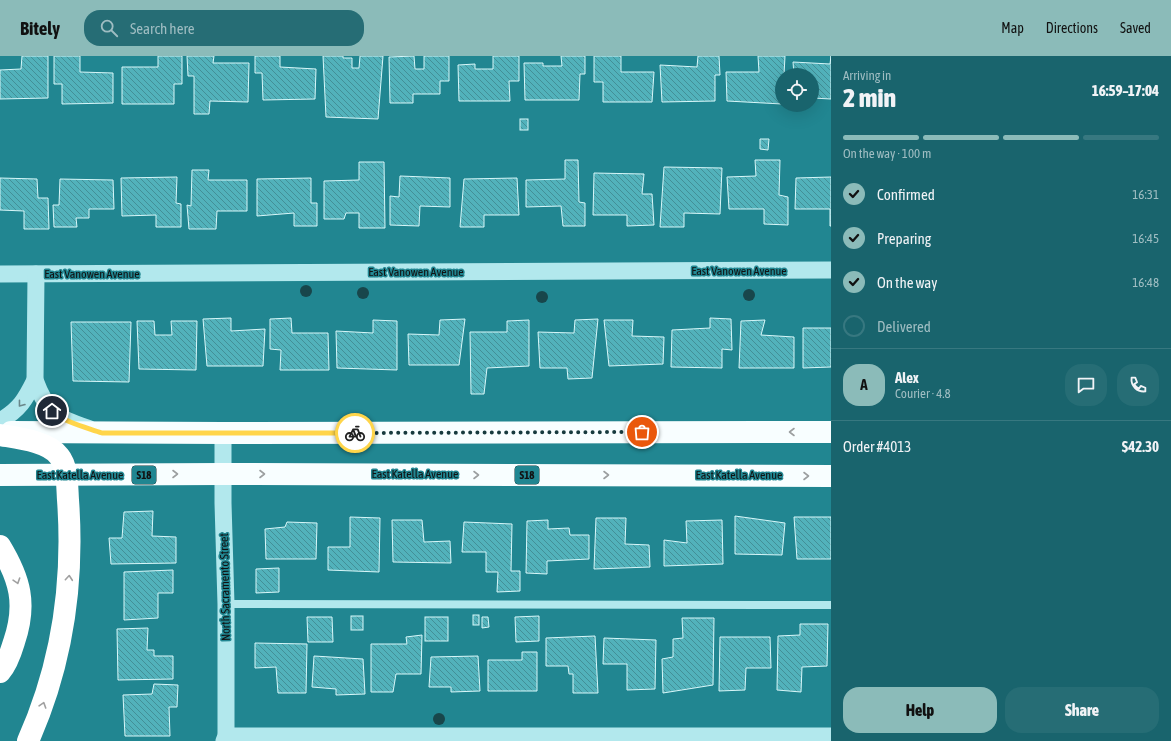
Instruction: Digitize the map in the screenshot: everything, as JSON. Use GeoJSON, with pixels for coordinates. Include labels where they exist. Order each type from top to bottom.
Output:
{"type":"FeatureCollection","features":[{"type":"Feature","properties":{"kind":"highway"},"geometry":{"type":"LineString","coordinates":[[0,435],[33,441],[49,447],[59,455],[64,465],[66,475],[69,511],[69,570],[67,597],[61,636],[52,678],[39,716],[28,741]]}},
{"type":"Feature","properties":{"kind":"highway"},"geometry":{"type":"LineString","coordinates":[[0,546],[11,565],[20,591],[21,611],[18,631],[11,653],[0,672]]}},
{"type":"Feature","properties":{"kind":"main road"},"geometry":{"type":"LineString","coordinates":[[0,432],[831,432]]}},
{"type":"Feature","properties":{"kind":"main road","name":"East Katella Avenue"},"geometry":{"type":"LineString","coordinates":[[0,475],[223,474],[831,476]]}},
{"type":"Feature","properties":{"kind":"street","name":"East Vanowen Avenue"},"geometry":{"type":"LineString","coordinates":[[0,274],[831,270]]}},
{"type":"Feature","properties":{"kind":"street"},"geometry":{"type":"LineString","coordinates":[[36,274],[34,380],[46,404],[58,416],[102,433]]}},
{"type":"Feature","properties":{"kind":"street"},"geometry":{"type":"LineString","coordinates":[[0,422],[15,411],[22,403],[34,380]]}},
{"type":"Feature","properties":{"kind":"street","name":"North Sacramento Street"},"geometry":{"type":"LineString","coordinates":[[223,433],[226,604],[225,738]]}},
{"type":"Feature","properties":{"kind":"street"},"geometry":{"type":"LineString","coordinates":[[225,738],[831,736]]}},
{"type":"Feature","properties":{"kind":"lane"},"geometry":{"type":"LineString","coordinates":[[226,604],[831,605]]}},
{"type":"Feature","properties":{"kind":"building"},"geometry":{"type":"Polygon","coordinates":[[[22,56],[48,56],[48,98],[0,99],[0,70],[21,69],[22,56]]]}},
{"type":"Feature","properties":{"kind":"building"},"geometry":{"type":"Polygon","coordinates":[[[54,56],[80,56],[80,72],[113,73],[113,103],[62,104],[62,84],[54,84],[54,56]]]}},
{"type":"Feature","properties":{"kind":"building"},"geometry":{"type":"Polygon","coordinates":[[[158,56],[182,56],[182,84],[174,84],[174,104],[122,104],[122,67],[158,67],[158,56]]]}},
{"type":"Feature","properties":{"kind":"building"},"geometry":{"type":"Polygon","coordinates":[[[187,56],[214,56],[213,63],[249,63],[248,102],[210,101],[209,114],[194,114],[194,76],[188,76],[187,56]]]}},
{"type":"Feature","properties":{"kind":"building"},"geometry":{"type":"Polygon","coordinates":[[[255,56],[280,56],[280,67],[316,69],[315,99],[263,100],[262,73],[255,73],[255,56]]]}},
{"type":"Feature","properties":{"kind":"building"},"geometry":{"type":"Polygon","coordinates":[[[323,56],[343,56],[343,58],[352,58],[352,68],[359,68],[360,56],[383,56],[378,119],[326,117],[323,56]]]}},
{"type":"Feature","properties":{"kind":"building"},"geometry":{"type":"Polygon","coordinates":[[[414,56],[415,69],[424,69],[424,56],[449,56],[449,81],[440,81],[440,94],[413,94],[413,103],[390,103],[389,57],[414,56]]]}},
{"type":"Feature","properties":{"kind":"building"},"geometry":{"type":"Polygon","coordinates":[[[493,56],[519,56],[519,81],[509,81],[510,101],[459,101],[458,65],[475,64],[475,69],[493,69],[493,56]]]}},
{"type":"Feature","properties":{"kind":"building"},"geometry":{"type":"Polygon","coordinates":[[[561,56],[585,56],[585,74],[580,74],[579,100],[525,100],[524,63],[543,63],[543,66],[562,66],[561,56]]]}},
{"type":"Feature","properties":{"kind":"building"},"geometry":{"type":"Polygon","coordinates":[[[594,56],[621,56],[621,72],[654,72],[652,102],[603,102],[603,82],[594,82],[594,56]]]}},
{"type":"Feature","properties":{"kind":"building"},"geometry":{"type":"Polygon","coordinates":[[[698,56],[719,56],[720,75],[715,75],[715,101],[662,102],[660,65],[697,67],[698,56]]]}},
{"type":"Feature","properties":{"kind":"building"},"geometry":{"type":"Polygon","coordinates":[[[758,56],[785,56],[784,68],[775,68],[775,104],[727,101],[726,72],[759,72],[758,56]]]}},
{"type":"Feature","properties":{"kind":"building"},"geometry":{"type":"Polygon","coordinates":[[[831,56],[831,99],[819,98],[819,68],[793,68],[793,62],[830,64],[831,56]]]}},
{"type":"Feature","properties":{"kind":"building"},"geometry":{"type":"Polygon","coordinates":[[[520,119],[528,119],[528,130],[520,130],[520,119]]]}},
{"type":"Feature","properties":{"kind":"building"},"geometry":{"type":"Polygon","coordinates":[[[760,139],[769,139],[768,150],[760,149],[760,139]]]}},
{"type":"Feature","properties":{"kind":"building"},"geometry":{"type":"Polygon","coordinates":[[[565,160],[578,160],[579,202],[585,203],[585,226],[563,226],[561,206],[526,207],[526,180],[565,179],[565,160]]]}},
{"type":"Feature","properties":{"kind":"building"},"geometry":{"type":"Polygon","coordinates":[[[755,160],[780,160],[779,195],[788,197],[788,225],[764,224],[764,209],[729,209],[727,177],[756,176],[755,160]]]}},
{"type":"Feature","properties":{"kind":"building"},"geometry":{"type":"Polygon","coordinates":[[[359,162],[384,162],[385,228],[359,228],[359,213],[346,213],[344,219],[324,219],[324,181],[359,180],[359,162]]]}},
{"type":"Feature","properties":{"kind":"building"},"geometry":{"type":"Polygon","coordinates":[[[664,167],[722,168],[720,214],[684,213],[684,227],[660,227],[664,167]]]}},
{"type":"Feature","properties":{"kind":"building"},"geometry":{"type":"Polygon","coordinates":[[[192,170],[209,170],[208,180],[247,180],[247,211],[217,211],[216,229],[189,229],[187,205],[191,206],[192,170]]]}},
{"type":"Feature","properties":{"kind":"building"},"geometry":{"type":"Polygon","coordinates":[[[594,173],[644,174],[642,194],[652,194],[654,225],[627,226],[627,215],[593,215],[594,173]]]}},
{"type":"Feature","properties":{"kind":"building"},"geometry":{"type":"Polygon","coordinates":[[[400,176],[450,178],[450,207],[420,206],[419,226],[390,225],[390,196],[399,197],[400,176]]]}},
{"type":"Feature","properties":{"kind":"building"},"geometry":{"type":"Polygon","coordinates":[[[177,177],[176,203],[181,204],[181,227],[156,227],[156,215],[122,216],[121,178],[177,177]]]}},
{"type":"Feature","properties":{"kind":"building"},"geometry":{"type":"Polygon","coordinates":[[[831,177],[830,226],[830,209],[795,209],[796,178],[831,177]]]}},
{"type":"Feature","properties":{"kind":"building"},"geometry":{"type":"Polygon","coordinates":[[[0,178],[37,179],[38,198],[48,198],[49,229],[24,229],[24,211],[0,210],[0,178]]]}},
{"type":"Feature","properties":{"kind":"building"},"geometry":{"type":"Polygon","coordinates":[[[311,178],[311,203],[317,203],[317,226],[294,226],[294,213],[257,216],[257,179],[311,178]]]}},
{"type":"Feature","properties":{"kind":"building"},"geometry":{"type":"Polygon","coordinates":[[[517,178],[519,215],[484,215],[484,227],[460,227],[464,179],[517,178]]]}},
{"type":"Feature","properties":{"kind":"building"},"geometry":{"type":"Polygon","coordinates":[[[60,179],[113,180],[114,209],[89,209],[89,218],[76,218],[77,227],[54,227],[53,205],[59,205],[60,179]]]}},
{"type":"Feature","properties":{"kind":"building"},"geometry":{"type":"Polygon","coordinates":[[[231,318],[231,331],[265,329],[263,366],[207,366],[203,319],[231,318]]]}},
{"type":"Feature","properties":{"kind":"building"},"geometry":{"type":"Polygon","coordinates":[[[291,318],[292,333],[328,333],[329,370],[280,370],[281,350],[270,349],[270,319],[291,318]]]}},
{"type":"Feature","properties":{"kind":"building"},"geometry":{"type":"Polygon","coordinates":[[[710,318],[731,319],[732,350],[722,349],[722,368],[671,367],[672,330],[710,328],[710,318]]]}},
{"type":"Feature","properties":{"kind":"building"},"geometry":{"type":"Polygon","coordinates":[[[465,319],[459,365],[409,365],[408,334],[439,335],[440,320],[465,319]]]}},
{"type":"Feature","properties":{"kind":"building"},"geometry":{"type":"Polygon","coordinates":[[[598,319],[592,378],[568,379],[567,368],[540,368],[538,332],[574,333],[575,320],[598,319]]]}},
{"type":"Feature","properties":{"kind":"building"},"geometry":{"type":"Polygon","coordinates":[[[373,320],[397,321],[397,370],[337,368],[336,331],[373,333],[373,320]]]}},
{"type":"Feature","properties":{"kind":"building"},"geometry":{"type":"Polygon","coordinates":[[[529,320],[529,366],[487,368],[484,394],[471,394],[470,332],[507,332],[507,321],[529,320]]]}},
{"type":"Feature","properties":{"kind":"building"},"geometry":{"type":"Polygon","coordinates":[[[604,320],[633,320],[632,336],[664,337],[663,364],[609,366],[604,320]]]}},
{"type":"Feature","properties":{"kind":"building"},"geometry":{"type":"Polygon","coordinates":[[[765,320],[761,335],[794,337],[794,368],[739,368],[741,321],[765,320]]]}},
{"type":"Feature","properties":{"kind":"building"},"geometry":{"type":"Polygon","coordinates":[[[137,321],[154,321],[155,335],[172,335],[171,321],[197,321],[196,370],[139,369],[137,321]]]}},
{"type":"Feature","properties":{"kind":"building"},"geometry":{"type":"Polygon","coordinates":[[[71,322],[131,322],[129,382],[73,381],[71,322]]]}},
{"type":"Feature","properties":{"kind":"building"},"geometry":{"type":"Polygon","coordinates":[[[803,328],[831,328],[831,367],[803,368],[803,328]]]}},
{"type":"Feature","properties":{"kind":"building"},"geometry":{"type":"Polygon","coordinates":[[[153,511],[152,536],[176,537],[176,563],[111,564],[109,538],[122,538],[124,512],[153,511]]]}},
{"type":"Feature","properties":{"kind":"building"},"geometry":{"type":"Polygon","coordinates":[[[735,516],[785,523],[782,555],[735,554],[735,516]]]}},
{"type":"Feature","properties":{"kind":"building"},"geometry":{"type":"Polygon","coordinates":[[[350,517],[380,518],[379,572],[328,570],[328,547],[350,547],[350,517]]]}},
{"type":"Feature","properties":{"kind":"building"},"geometry":{"type":"Polygon","coordinates":[[[794,517],[831,517],[831,559],[797,559],[794,517]]]}},
{"type":"Feature","properties":{"kind":"building"},"geometry":{"type":"Polygon","coordinates":[[[596,518],[626,518],[625,544],[649,545],[650,567],[594,569],[596,518]]]}},
{"type":"Feature","properties":{"kind":"building"},"geometry":{"type":"Polygon","coordinates":[[[392,520],[422,520],[424,542],[450,541],[451,563],[393,562],[392,520]]]}},
{"type":"Feature","properties":{"kind":"building"},"geometry":{"type":"Polygon","coordinates":[[[548,520],[548,529],[569,528],[570,535],[589,535],[589,559],[547,561],[547,574],[526,573],[527,521],[548,520]]]}},
{"type":"Feature","properties":{"kind":"building"},"geometry":{"type":"Polygon","coordinates":[[[722,520],[723,564],[664,566],[664,540],[687,543],[686,521],[722,520]]]}},
{"type":"Feature","properties":{"kind":"building"},"geometry":{"type":"Polygon","coordinates":[[[287,522],[317,523],[316,559],[266,559],[265,529],[285,527],[287,522]]]}},
{"type":"Feature","properties":{"kind":"building"},"geometry":{"type":"Polygon","coordinates":[[[464,522],[512,524],[511,571],[520,571],[520,591],[497,592],[498,572],[486,572],[486,552],[462,552],[464,522]]]}},
{"type":"Feature","properties":{"kind":"building"},"geometry":{"type":"Polygon","coordinates":[[[279,568],[279,592],[256,593],[256,569],[279,568]]]}},
{"type":"Feature","properties":{"kind":"building"},"geometry":{"type":"Polygon","coordinates":[[[173,570],[173,593],[158,593],[158,618],[124,620],[124,572],[173,570]]]}},
{"type":"Feature","properties":{"kind":"building"},"geometry":{"type":"Polygon","coordinates":[[[473,615],[479,615],[479,625],[473,625],[473,615]]]}},
{"type":"Feature","properties":{"kind":"building"},"geometry":{"type":"Polygon","coordinates":[[[351,616],[363,616],[363,630],[351,630],[351,616]]]}},
{"type":"Feature","properties":{"kind":"building"},"geometry":{"type":"Polygon","coordinates":[[[539,616],[539,641],[516,642],[515,617],[539,616]]]}},
{"type":"Feature","properties":{"kind":"building"},"geometry":{"type":"Polygon","coordinates":[[[307,617],[332,617],[333,642],[308,642],[307,617]]]}},
{"type":"Feature","properties":{"kind":"building"},"geometry":{"type":"Polygon","coordinates":[[[425,617],[448,617],[448,641],[425,641],[425,617]]]}},
{"type":"Feature","properties":{"kind":"building"},"geometry":{"type":"Polygon","coordinates":[[[482,617],[488,617],[489,627],[482,628],[482,617]]]}},
{"type":"Feature","properties":{"kind":"building"},"geometry":{"type":"Polygon","coordinates":[[[682,618],[714,618],[713,685],[663,693],[662,659],[673,657],[673,639],[683,638],[682,618]]]}},
{"type":"Feature","properties":{"kind":"building"},"geometry":{"type":"Polygon","coordinates":[[[800,624],[828,624],[827,666],[802,667],[801,692],[777,690],[778,636],[800,635],[800,624]]]}},
{"type":"Feature","properties":{"kind":"building"},"geometry":{"type":"Polygon","coordinates":[[[148,628],[147,650],[154,650],[154,656],[173,656],[173,679],[118,680],[117,629],[148,628]]]}},
{"type":"Feature","properties":{"kind":"building"},"geometry":{"type":"Polygon","coordinates":[[[422,635],[421,674],[396,674],[393,692],[371,692],[371,644],[407,644],[406,637],[422,635]]]}},
{"type":"Feature","properties":{"kind":"building"},"geometry":{"type":"Polygon","coordinates":[[[595,636],[598,693],[573,693],[573,674],[569,674],[568,666],[546,666],[546,638],[595,636]]]}},
{"type":"Feature","properties":{"kind":"building"},"geometry":{"type":"Polygon","coordinates":[[[720,637],[770,637],[771,668],[746,668],[745,690],[719,691],[720,637]]]}},
{"type":"Feature","properties":{"kind":"building"},"geometry":{"type":"Polygon","coordinates":[[[604,638],[656,640],[655,689],[627,690],[627,664],[603,664],[604,638]]]}},
{"type":"Feature","properties":{"kind":"building"},"geometry":{"type":"Polygon","coordinates":[[[255,643],[307,644],[306,693],[278,693],[276,667],[255,668],[255,643]]]}},
{"type":"Feature","properties":{"kind":"building"},"geometry":{"type":"Polygon","coordinates":[[[522,652],[537,652],[537,691],[488,691],[488,660],[522,660],[522,652]]]}},
{"type":"Feature","properties":{"kind":"building"},"geometry":{"type":"Polygon","coordinates":[[[314,656],[363,659],[365,694],[336,695],[336,689],[312,687],[314,656]]]}},
{"type":"Feature","properties":{"kind":"building"},"geometry":{"type":"Polygon","coordinates":[[[478,656],[480,691],[451,692],[451,687],[429,687],[431,657],[478,656]]]}},
{"type":"Feature","properties":{"kind":"building"},"geometry":{"type":"Polygon","coordinates":[[[154,684],[178,685],[177,707],[169,707],[170,736],[125,736],[123,695],[152,694],[154,684]]]}},
{"type":"Feature","properties":{"kind":"way so far"},"geometry":{"type":"LineString","coordinates":[[355,433],[642,432]]}},
{"type":"Feature","properties":{"kind":"route"},"geometry":{"type":"LineString","coordinates":[[52,411],[68,421],[102,433],[355,433]]}}]}
